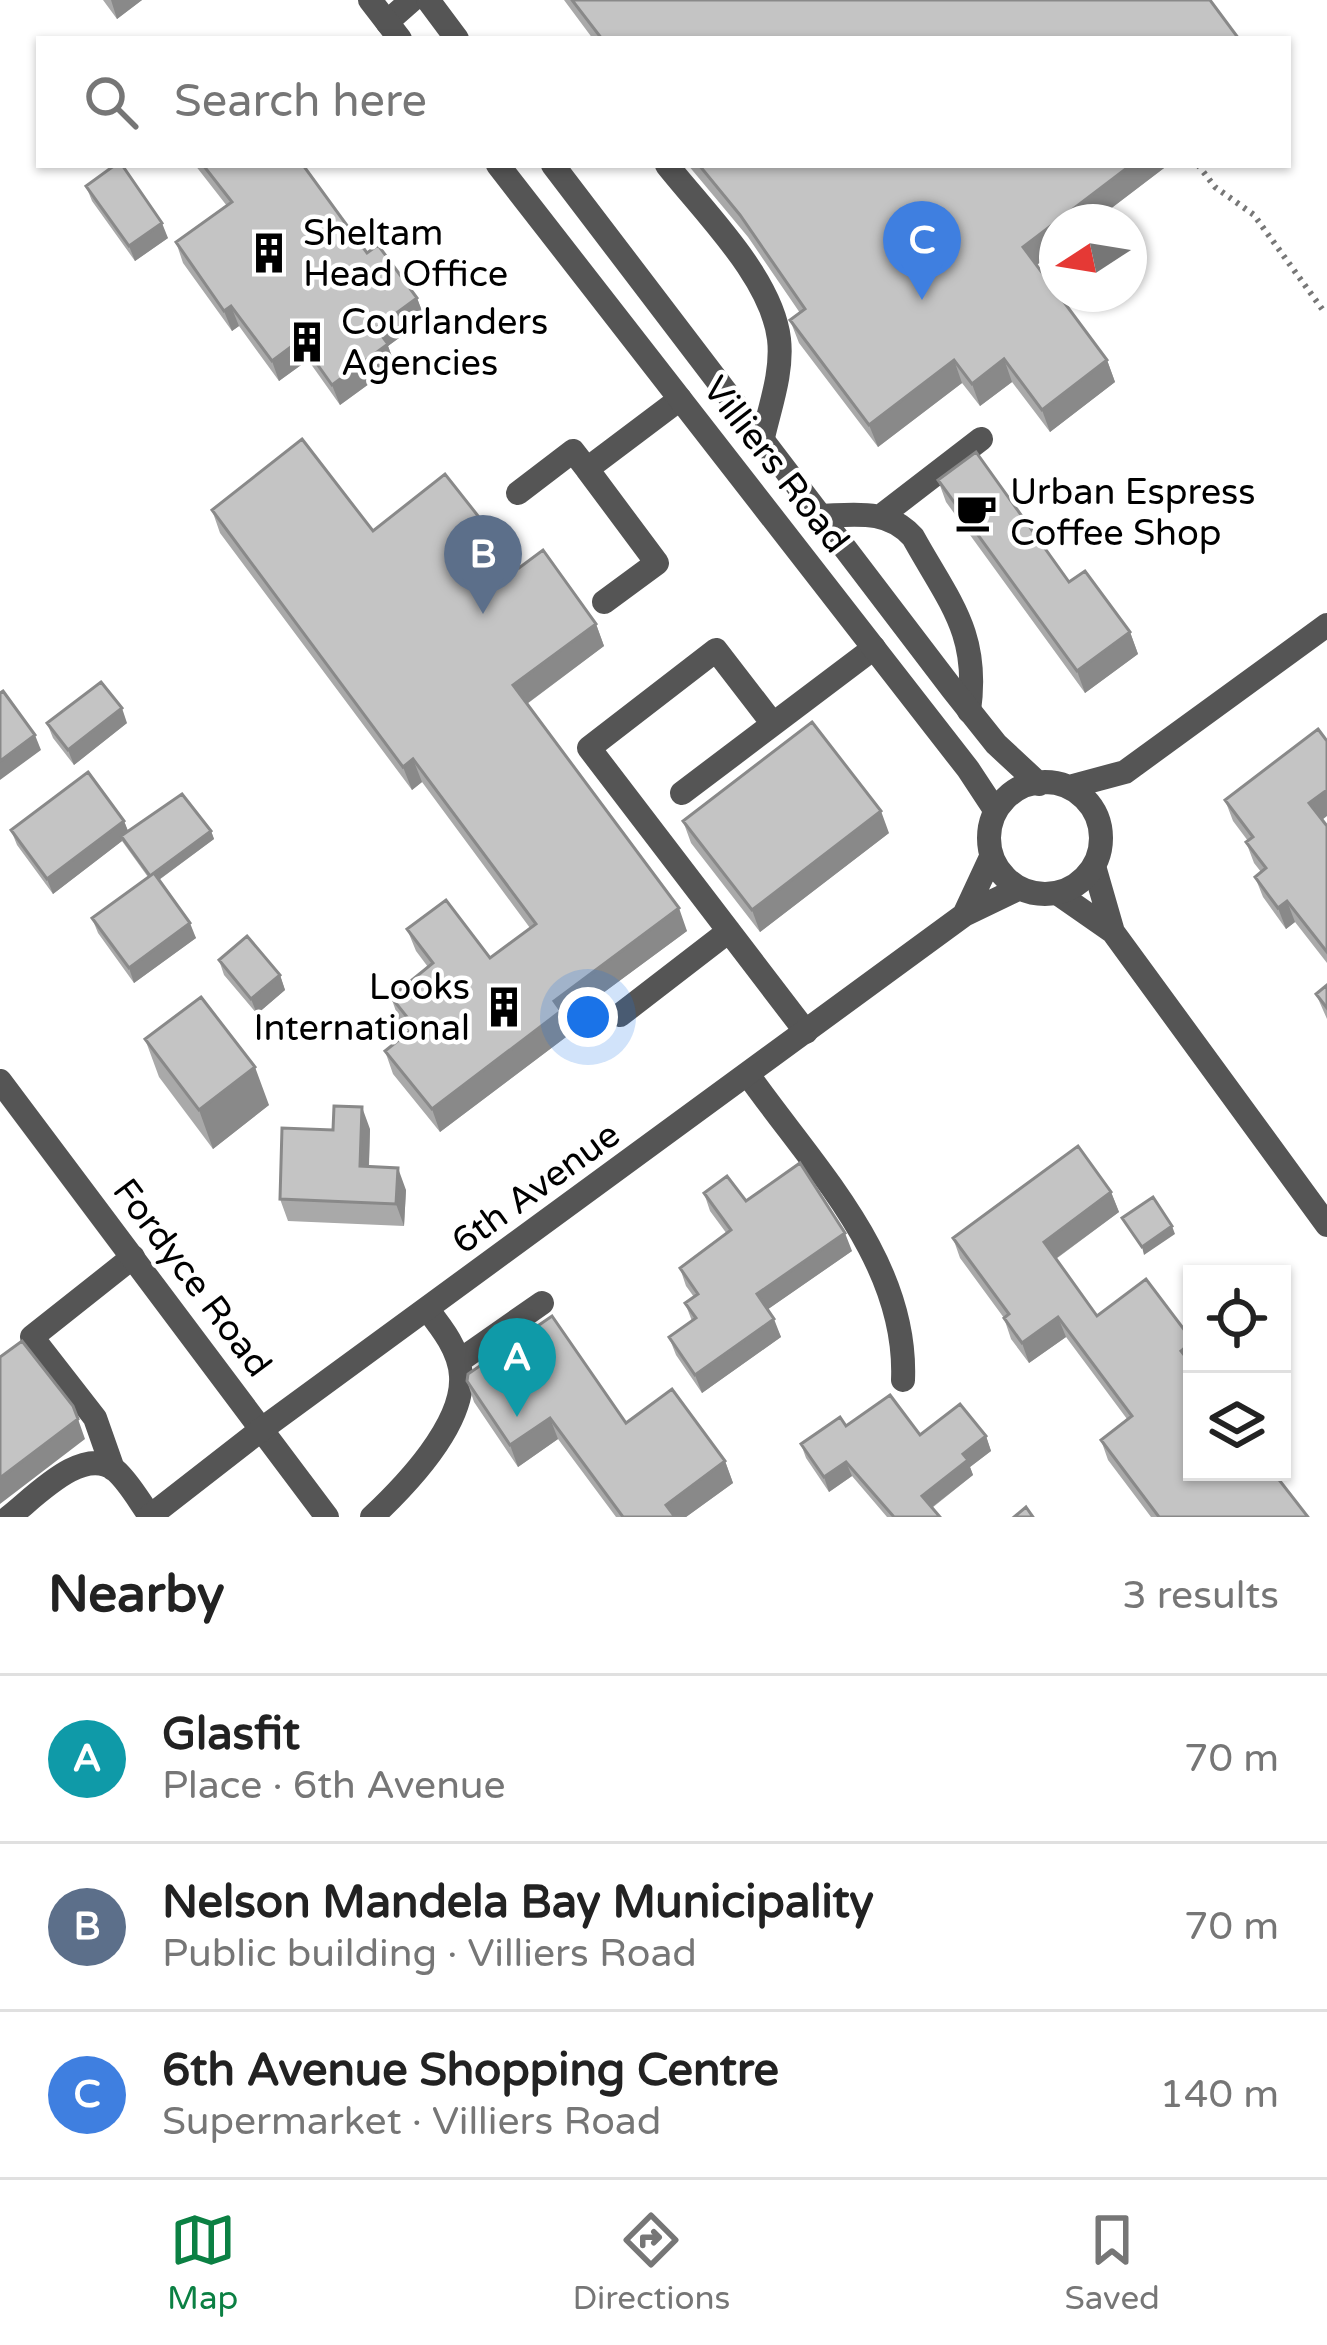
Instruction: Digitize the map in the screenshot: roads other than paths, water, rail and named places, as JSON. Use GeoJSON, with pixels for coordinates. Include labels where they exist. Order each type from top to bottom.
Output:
{"type":"FeatureCollection","features":[{"type":"Feature","properties":{"kind":"street"},"geometry":{"type":"LineString","coordinates":[[370,0],[394,30],[412,0]]}},
{"type":"Feature","properties":{"kind":"street"},"geometry":{"type":"LineString","coordinates":[[428,0],[456,36]]}},
{"type":"Feature","properties":{"kind":"street","name":"Villiers Road"},"geometry":{"type":"LineString","coordinates":[[500,168],[995,810]]}},
{"type":"Feature","properties":{"kind":"street","name":"Villiers Road"},"geometry":{"type":"LineString","coordinates":[[555,168],[969,711],[1039,784]]}},
{"type":"Feature","properties":{"kind":"street"},"geometry":{"type":"LineString","coordinates":[[669,168],[756,278],[773,313],[780,364],[763,442]]}},
{"type":"Feature","properties":{"kind":"street"},"geometry":{"type":"LineString","coordinates":[[587,470],[680,399]]}},
{"type":"Feature","properties":{"kind":"street"},"geometry":{"type":"LineString","coordinates":[[881,515],[981,439]]}},
{"type":"Feature","properties":{"kind":"street"},"geometry":{"type":"LineString","coordinates":[[518,493],[573,451],[657,563],[604,602]]}},
{"type":"Feature","properties":{"kind":"street"},"geometry":{"type":"LineString","coordinates":[[819,515],[881,515],[913,537],[969,639],[973,671],[969,711]]}},
{"type":"Feature","properties":{"kind":"street"},"geometry":{"type":"LineString","coordinates":[[1069,787],[1124,772],[1327,625]]}},
{"type":"Feature","properties":{"kind":"street"},"geometry":{"type":"LineString","coordinates":[[682,793],[874,648]]}},
{"type":"Feature","properties":{"kind":"street"},"geometry":{"type":"LineString","coordinates":[[773,724],[716,650],[589,748],[806,1032]]}},
{"type":"Feature","properties":{"kind":"street"},"geometry":{"type":"LineString","coordinates":[[1099,819],[1124,772]]}},
{"type":"Feature","properties":{"kind":"street"},"geometry":{"type":"LineString","coordinates":[[991,856],[999,871],[1020,888],[1030,893],[1057,893],[1084,879],[1094,866],[1102,835],[1091,805],[1061,782],[1023,785],[995,810]]}},
{"type":"Feature","properties":{"kind":"street","name":"6th Avenue"},"geometry":{"type":"LineString","coordinates":[[964,915],[991,856],[990,825],[995,810]]}},
{"type":"Feature","properties":{"kind":"street"},"geometry":{"type":"LineString","coordinates":[[1094,866],[1114,932],[1327,1225]]}},
{"type":"Feature","properties":{"kind":"street","name":"6th Avenue"},"geometry":{"type":"LineString","coordinates":[[149,1516],[964,915],[1020,888]]}},
{"type":"Feature","properties":{"kind":"street"},"geometry":{"type":"LineString","coordinates":[[1057,893],[1114,932]]}},
{"type":"Feature","properties":{"kind":"street"},"geometry":{"type":"LineString","coordinates":[[620,1015],[729,932]]}},
{"type":"Feature","properties":{"kind":"street"},"geometry":{"type":"LineString","coordinates":[[749,1076],[880,1267],[900,1317],[905,1345],[903,1380]]}},
{"type":"Feature","properties":{"kind":"street","name":"Fordyce Road"},"geometry":{"type":"LineString","coordinates":[[0,1081],[327,1517]]}},
{"type":"Feature","properties":{"kind":"street"},"geometry":{"type":"LineString","coordinates":[[12,1357],[133,1257]]}},
{"type":"Feature","properties":{"kind":"street"},"geometry":{"type":"LineString","coordinates":[[459,1361],[542,1303]]}},
{"type":"Feature","properties":{"kind":"street"},"geometry":{"type":"LineString","coordinates":[[372,1517],[420,1466],[441,1434],[460,1388],[459,1361],[427,1309]]}},
{"type":"Feature","properties":{"kind":"street"},"geometry":{"type":"LineString","coordinates":[[32,1337],[103,1431],[113,1468],[149,1516]]}},
{"type":"Feature","properties":{"kind":"street"},"geometry":{"type":"LineString","coordinates":[[9,1517],[76,1468],[93,1462],[113,1468]]}},
{"type":"Feature","properties":{"kind":"place","name":"Sheltam Head Office"},"geometry":{"type":"Point","coordinates":[269,253]}},
{"type":"Feature","properties":{"kind":"place","name":"6th Avenue Shopping Centre"},"geometry":{"type":"Point","coordinates":[922,300]}},
{"type":"Feature","properties":{"kind":"place","name":"Courlanders Agencies"},"geometry":{"type":"Point","coordinates":[307,342]}},
{"type":"Feature","properties":{"kind":"place","name":"Urban Espress Coffee Shop"},"geometry":{"type":"Point","coordinates":[976,512]}},
{"type":"Feature","properties":{"kind":"place","name":"Nelson Mandela Bay Municipality"},"geometry":{"type":"Point","coordinates":[483,614]}},
{"type":"Feature","properties":{"kind":"place","name":"Looks International"},"geometry":{"type":"Point","coordinates":[504,1007]}},
{"type":"Feature","properties":{"kind":"place","name":"Glasfit"},"geometry":{"type":"Point","coordinates":[517,1417]}}]}
